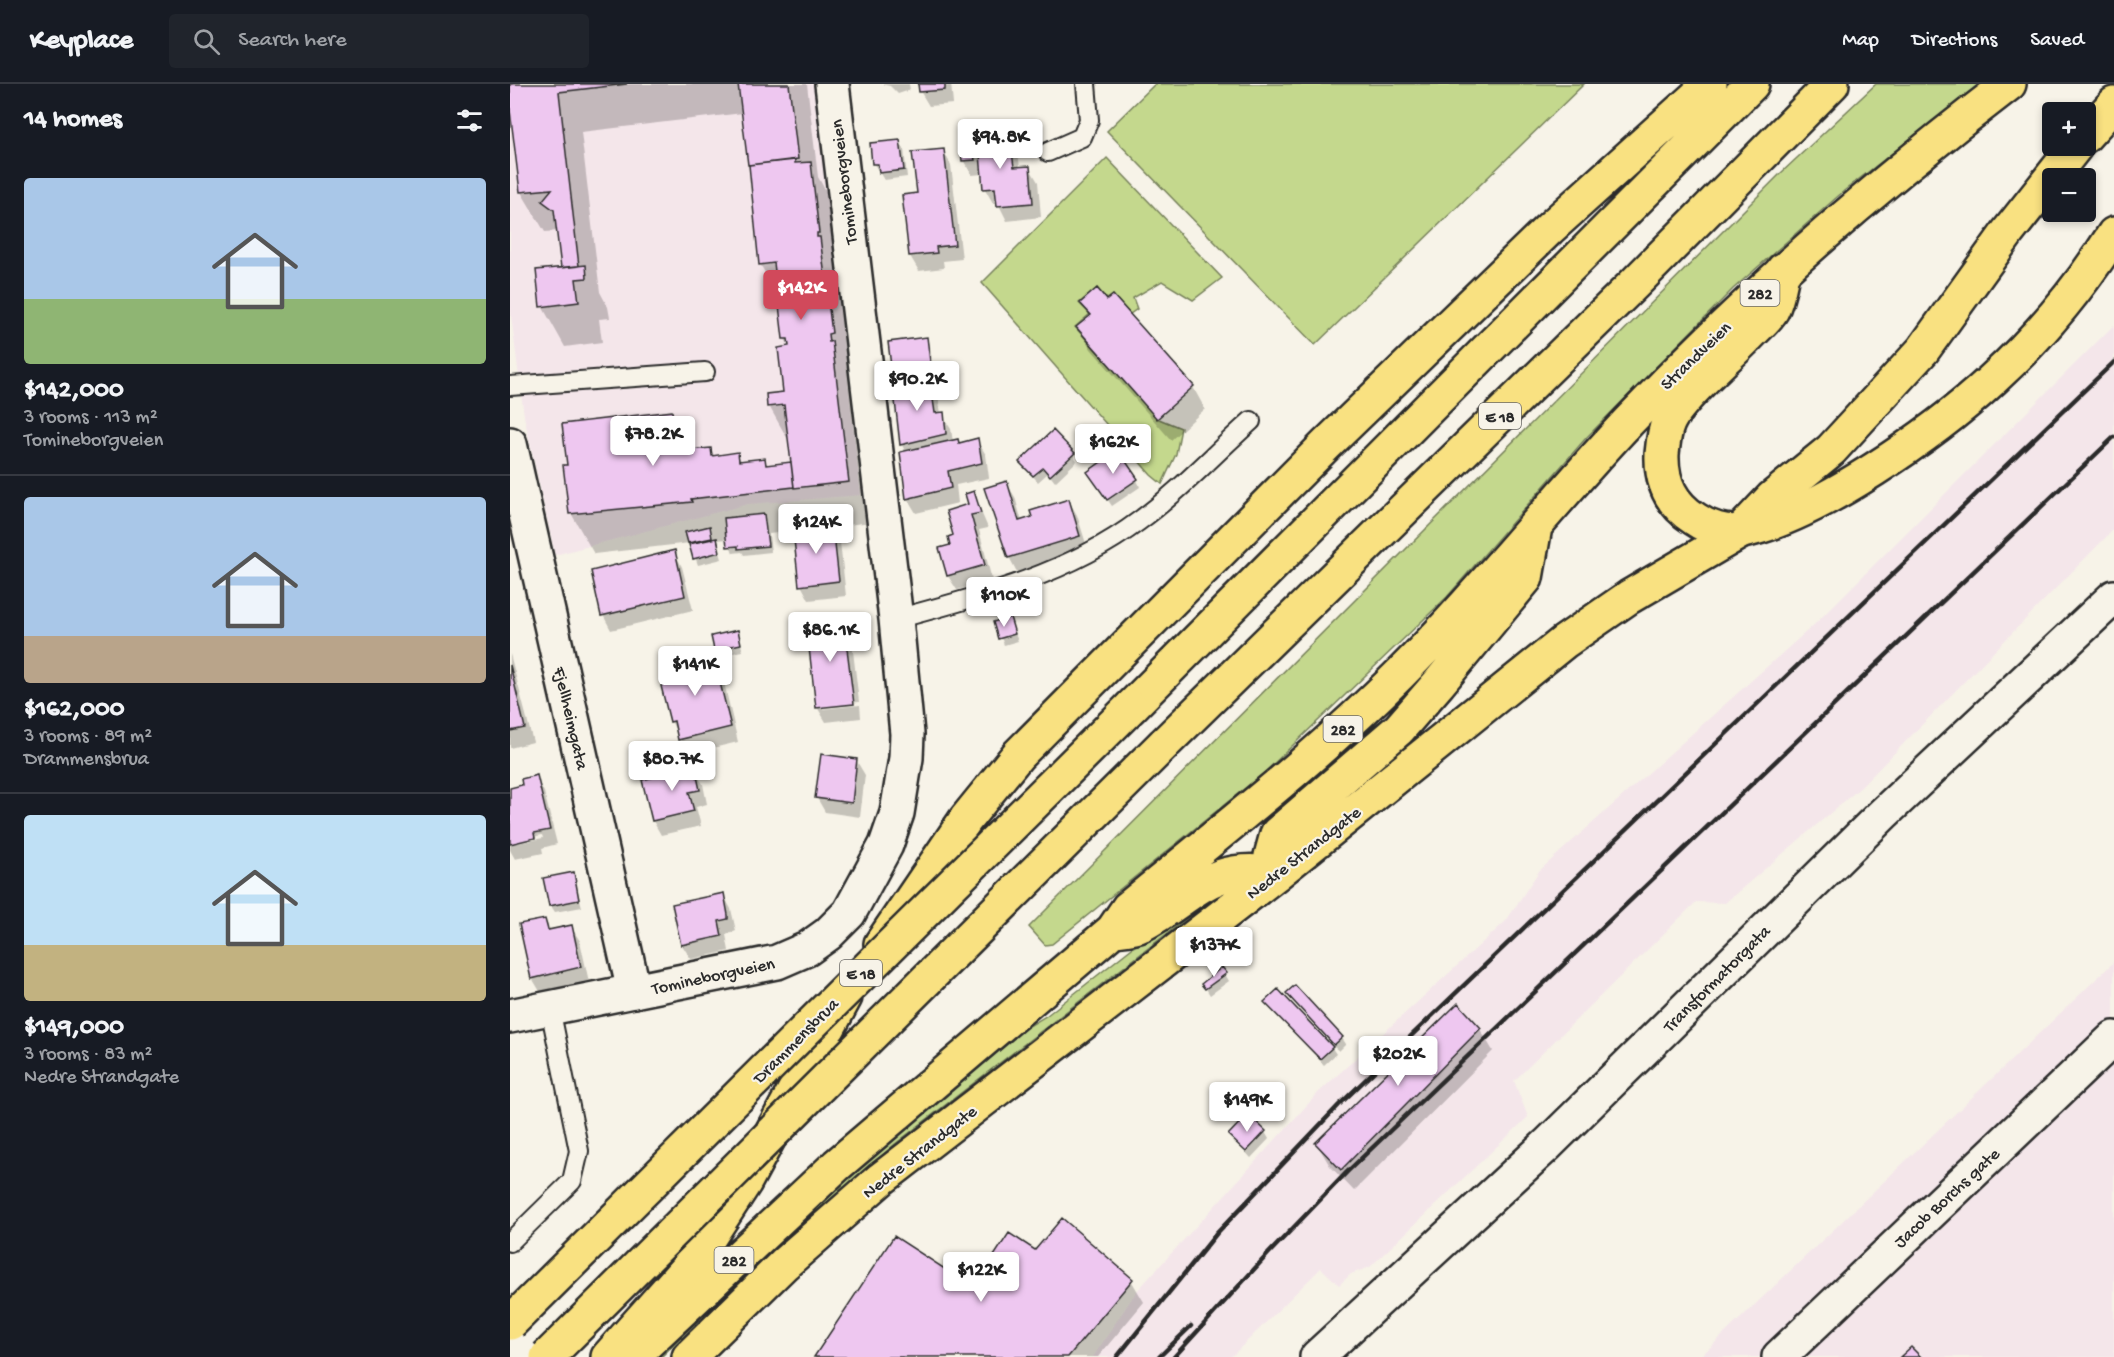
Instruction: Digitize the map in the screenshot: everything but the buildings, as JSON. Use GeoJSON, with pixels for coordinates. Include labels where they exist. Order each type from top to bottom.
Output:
{"type":"FeatureCollection","features":[{"type":"Feature","properties":{"kind":"main road","name":"E 18"},"geometry":{"type":"LineString","coordinates":[[608,1357],[695,1259],[745,1182],[841,1003],[966,819],[1018,755],[1326,445],[1549,229],[1710,84]]}},
{"type":"Feature","properties":{"kind":"main road","name":"Drammensbrua"},"geometry":{"type":"LineString","coordinates":[[510,1323],[1131,707],[1752,84]]}},
{"type":"Feature","properties":{"kind":"main road","name":"E 18"},"geometry":{"type":"LineString","coordinates":[[547,1357],[1164,744],[1634,284],[1832,84]]}},
{"type":"Feature","properties":{"kind":"main road","name":"Strandveien"},"geometry":{"type":"LineString","coordinates":[[1535,527],[1642,407],[1783,270],[1926,148],[2009,84]]}},
{"type":"Feature","properties":{"kind":"main road"},"geometry":{"type":"LineString","coordinates":[[2096,124],[2114,104]]}},
{"type":"Feature","properties":{"kind":"main road"},"geometry":{"type":"LineString","coordinates":[[1740,531],[1772,498],[1831,450],[1923,351],[2008,232],[2068,156]]}},
{"type":"Feature","properties":{"kind":"main road"},"geometry":{"type":"LineString","coordinates":[[1783,270],[1772,309],[1668,422],[1664,438],[1663,473],[1667,488],[1675,502],[1702,524],[1718,530],[1740,531],[1784,518],[1885,461],[1960,407],[2021,351],[2063,303],[2114,234]]}},
{"type":"Feature","properties":{"kind":"main road","name":"282"},"geometry":{"type":"LineString","coordinates":[[1113,930],[1139,926],[1218,877],[1252,870],[1276,874],[1271,856],[1277,834],[1399,729],[1526,578],[1535,527]]}},
{"type":"Feature","properties":{"kind":"main road","name":"282"},"geometry":{"type":"LineString","coordinates":[[632,1357],[837,1165],[991,1031],[1113,930],[1128,908],[1320,751],[1439,633],[1535,527]]}},
{"type":"Feature","properties":{"kind":"main road","name":"Nedre Strandgate"},"geometry":{"type":"LineString","coordinates":[[688,1357],[784,1264],[881,1179],[1276,874],[1564,642],[1629,597],[1740,531]]}},
{"type":"Feature","properties":{"kind":"street","name":"Tomineborgveien"},"geometry":{"type":"LineString","coordinates":[[510,1016],[777,962],[807,949],[828,934],[849,913],[886,845],[903,781],[906,734],[896,620],[832,84]]}},
{"type":"Feature","properties":{"kind":"street","name":"Fjellheimgata"},"geometry":{"type":"LineString","coordinates":[[510,444],[634,991]]}},
{"type":"Feature","properties":{"kind":"street","name":"Transformatorgata"},"geometry":{"type":"LineString","coordinates":[[1317,1357],[1548,1144],[1883,814],[2114,597]]}},
{"type":"Feature","properties":{"kind":"street","name":"Jacob Borchs gate"},"geometry":{"type":"LineString","coordinates":[[1779,1357],[2114,1038]]}},
{"type":"Feature","properties":{"kind":"lane"},"geometry":{"type":"LineString","coordinates":[[1048,152],[1082,137],[1089,120],[1086,84]]}},
{"type":"Feature","properties":{"kind":"lane"},"geometry":{"type":"LineString","coordinates":[[510,386],[619,380],[705,372]]}},
{"type":"Feature","properties":{"kind":"lane"},"geometry":{"type":"LineString","coordinates":[[896,620],[1010,586],[1066,564],[1094,550],[1157,507],[1251,421]]}},
{"type":"Feature","properties":{"kind":"lane"},"geometry":{"type":"LineString","coordinates":[[510,1242],[572,1181],[579,1151],[550,1008]]}},
{"type":"Feature","properties":{"kind":"shaded area"},"geometry":{"type":"Polygon","coordinates":[[[510,84],[814,84],[861,495],[748,504],[555,555],[524,416],[510,307],[510,84]]]}},
{"type":"Feature","properties":{"kind":"shaded area"},"geometry":{"type":"Polygon","coordinates":[[[2114,325],[2114,529],[1861,787],[1725,903],[1696,902],[1514,1081],[1528,1117],[1370,1267],[1351,1274],[1339,1285],[1321,1268],[1231,1357],[1093,1357],[1136,1292],[1319,1092],[1506,921],[1539,871],[1817,622],[2114,325]]]}},
{"type":"Feature","properties":{"kind":"shaded area"},"geometry":{"type":"Polygon","coordinates":[[[2114,962],[2114,1357],[1700,1357],[2114,962]]]}},
{"type":"Feature","properties":{"kind":"green space"},"geometry":{"type":"Polygon","coordinates":[[[1155,84],[1584,84],[1315,345],[1107,131],[1155,84]]]}},
{"type":"Feature","properties":{"kind":"green space"},"geometry":{"type":"Polygon","coordinates":[[[1876,84],[1981,84],[1845,190],[1733,289],[1586,438],[1447,597],[1266,771],[1052,944],[1045,945],[1029,927],[1781,173],[1876,84]]]}},
{"type":"Feature","properties":{"kind":"green space"},"geometry":{"type":"Polygon","coordinates":[[[1107,158],[1222,278],[1193,300],[1162,281],[1133,298],[1137,309],[1130,314],[1113,295],[1107,299],[1097,288],[1079,303],[1090,314],[1075,327],[1159,419],[1181,428],[1176,454],[1162,484],[1151,475],[982,283],[1107,158]]]}},
{"type":"Feature","properties":{"kind":"green space"},"geometry":{"type":"Polygon","coordinates":[[[1217,895],[895,1144],[756,1264],[661,1357],[649,1357],[976,1058],[1046,1016],[1188,904],[1217,895]]]}},
{"type":"Feature","properties":{"kind":"railway"},"geometry":{"type":"LineString","coordinates":[[1117,1357],[1217,1233],[1339,1105],[2114,362]]}},
{"type":"Feature","properties":{"kind":"railway"},"geometry":{"type":"LineString","coordinates":[[1174,1357],[1347,1172],[2114,437]]}},
{"type":"Feature","properties":{"kind":"railway"},"geometry":{"type":"LineString","coordinates":[[1159,1357],[1191,1326]]}}]}
